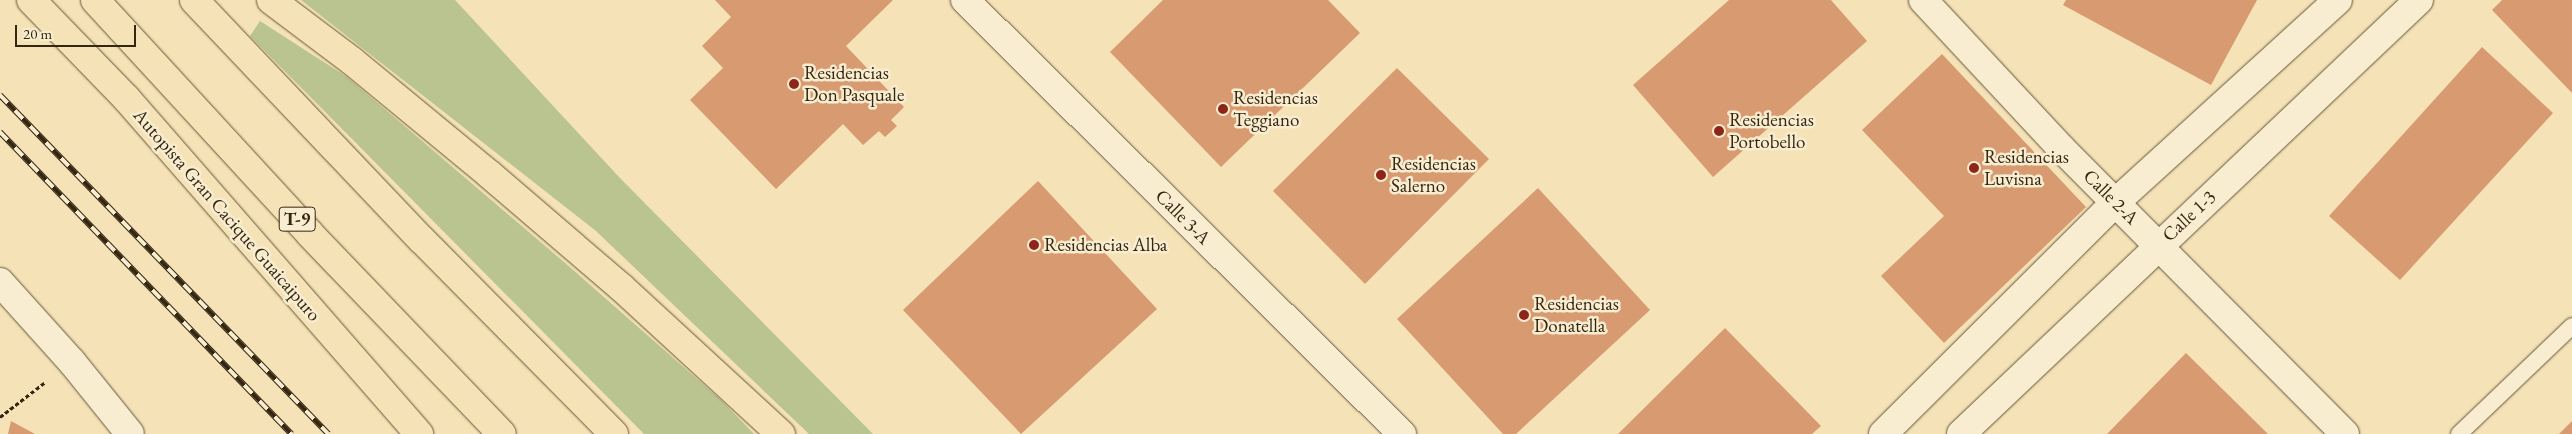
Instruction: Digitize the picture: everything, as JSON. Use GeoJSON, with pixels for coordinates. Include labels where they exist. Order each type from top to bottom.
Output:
{"type":"FeatureCollection","features":[{"type":"Feature","properties":{"kind":"highway","name":"Autopista Gran Cacique Guaicaipuro"},"geometry":{"type":"LineString","coordinates":[[30,0],[126,98],[419,434]]}},
{"type":"Feature","properties":{"kind":"highway","name":"T-9"},"geometry":{"type":"LineString","coordinates":[[95,0],[310,234],[502,434]]}},
{"type":"Feature","properties":{"kind":"highway"},"geometry":{"type":"LineString","coordinates":[[194,0],[416,233],[614,434]]}},
{"type":"Feature","properties":{"kind":"highway"},"geometry":{"type":"LineString","coordinates":[[271,0],[352,61],[489,174],[622,288],[781,434]]}},
{"type":"Feature","properties":{"kind":"street","name":"Calle 3-A"},"geometry":{"type":"LineString","coordinates":[[965,0],[1402,434]]}},
{"type":"Feature","properties":{"kind":"street","name":"Calle 2-A"},"geometry":{"type":"LineString","coordinates":[[1923,0],[2061,148],[2345,434]]}},
{"type":"Feature","properties":{"kind":"street"},"geometry":{"type":"LineString","coordinates":[[1883,434],[2116,202],[2338,0]]}},
{"type":"Feature","properties":{"kind":"street","name":"Calle 1-3"},"geometry":{"type":"LineString","coordinates":[[1961,434],[2158,245],[2420,0]]}},
{"type":"Feature","properties":{"kind":"street"},"geometry":{"type":"LineString","coordinates":[[0,282],[72,362],[130,434]]}},
{"type":"Feature","properties":{"kind":"lane"},"geometry":{"type":"LineString","coordinates":[[2459,434],[2572,326]]}},
{"type":"Feature","properties":{"kind":"path"},"geometry":{"type":"LineString","coordinates":[[0,417],[72,362]]}},
{"type":"Feature","properties":{"kind":"green space"},"geometry":{"type":"Polygon","coordinates":[[[301,0],[455,0],[619,177],[873,434],[809,434],[596,231],[301,0]]]}},
{"type":"Feature","properties":{"kind":"green space"},"geometry":{"type":"Polygon","coordinates":[[[260,21],[347,77],[571,268],[722,401],[754,434],[644,434],[250,36],[260,21]]]}},
{"type":"Feature","properties":{"kind":"building","name":"Residencias Don Pasquale"},"geometry":{"type":"Polygon","coordinates":[[[715,0],[893,0],[846,46],[904,107],[891,120],[897,126],[885,137],[879,131],[863,145],[843,124],[776,189],[690,100],[723,68],[702,46],[731,17],[715,0]]]}},
{"type":"Feature","properties":{"kind":"building","name":"Residencias Teggiano"},"geometry":{"type":"Polygon","coordinates":[[[1163,0],[1328,0],[1360,33],[1221,167],[1110,52],[1163,0]]]}},
{"type":"Feature","properties":{"kind":"building","name":"Residencias Portobello"},"geometry":{"type":"Polygon","coordinates":[[[1729,0],[1831,0],[1867,41],[1713,177],[1633,85],[1729,0]]]}},
{"type":"Feature","properties":{"kind":"building"},"geometry":{"type":"Polygon","coordinates":[[[2066,0],[2257,0],[2211,85],[2063,5],[2066,0]]]}},
{"type":"Feature","properties":{"kind":"building"},"geometry":{"type":"Polygon","coordinates":[[[2502,0],[2572,0],[2572,93],[2492,10],[2502,0]]]}},
{"type":"Feature","properties":{"kind":"building"},"geometry":{"type":"Polygon","coordinates":[[[2482,47],[2553,113],[2400,280],[2329,216],[2482,47]]]}},
{"type":"Feature","properties":{"kind":"building","name":"Residencias Luvisna"},"geometry":{"type":"Polygon","coordinates":[[[1942,54],[2086,207],[1944,343],[1881,276],[1944,216],[1862,130],[1942,54]]]}},
{"type":"Feature","properties":{"kind":"building","name":"Residencias Salerno"},"geometry":{"type":"Polygon","coordinates":[[[1397,68],[1489,159],[1365,284],[1273,191],[1397,68]]]}},
{"type":"Feature","properties":{"kind":"building","name":"Residencias Alba"},"geometry":{"type":"Polygon","coordinates":[[[1038,181],[1157,309],[1021,434],[903,310],[1038,181]]]}},
{"type":"Feature","properties":{"kind":"building","name":"Residencias Donatella"},"geometry":{"type":"Polygon","coordinates":[[[1538,188],[1650,310],[1516,434],[1503,434],[1397,319],[1538,188]]]}},
{"type":"Feature","properties":{"kind":"building"},"geometry":{"type":"Polygon","coordinates":[[[1725,328],[1821,426],[1812,434],[1618,434],[1725,328]]]}},
{"type":"Feature","properties":{"kind":"building"},"geometry":{"type":"Polygon","coordinates":[[[2186,353],[2268,434],[2107,434],[2186,353]]]}},
{"type":"Feature","properties":{"kind":"building"},"geometry":{"type":"Polygon","coordinates":[[[11,421],[35,434],[8,434],[11,421]]]}},
{"type":"Feature","properties":{"kind":"building"},"geometry":{"type":"Polygon","coordinates":[[[2572,421],[2572,434],[2559,434],[2572,421]]]}},
{"type":"Feature","properties":{"kind":"railway"},"geometry":{"type":"LineString","coordinates":[[0,95],[328,434]]}},
{"type":"Feature","properties":{"kind":"railway"},"geometry":{"type":"LineString","coordinates":[[0,132],[292,434]]}},
{"type":"Feature","properties":{"kind":"place","name":"Residencias Don Pasquale"},"geometry":{"type":"Point","coordinates":[794,84]}},
{"type":"Feature","properties":{"kind":"place","name":"Residencias Teggiano"},"geometry":{"type":"Point","coordinates":[1223,109]}},
{"type":"Feature","properties":{"kind":"place","name":"Residencias Portobello"},"geometry":{"type":"Point","coordinates":[1719,131]}},
{"type":"Feature","properties":{"kind":"place","name":"Residencias Luvisna"},"geometry":{"type":"Point","coordinates":[1974,168]}},
{"type":"Feature","properties":{"kind":"place","name":"Residencias Salerno"},"geometry":{"type":"Point","coordinates":[1381,175]}},
{"type":"Feature","properties":{"kind":"place","name":"Residencias Alba"},"geometry":{"type":"Point","coordinates":[1034,245]}},
{"type":"Feature","properties":{"kind":"place","name":"Residencias Donatella"},"geometry":{"type":"Point","coordinates":[1524,315]}}]}
